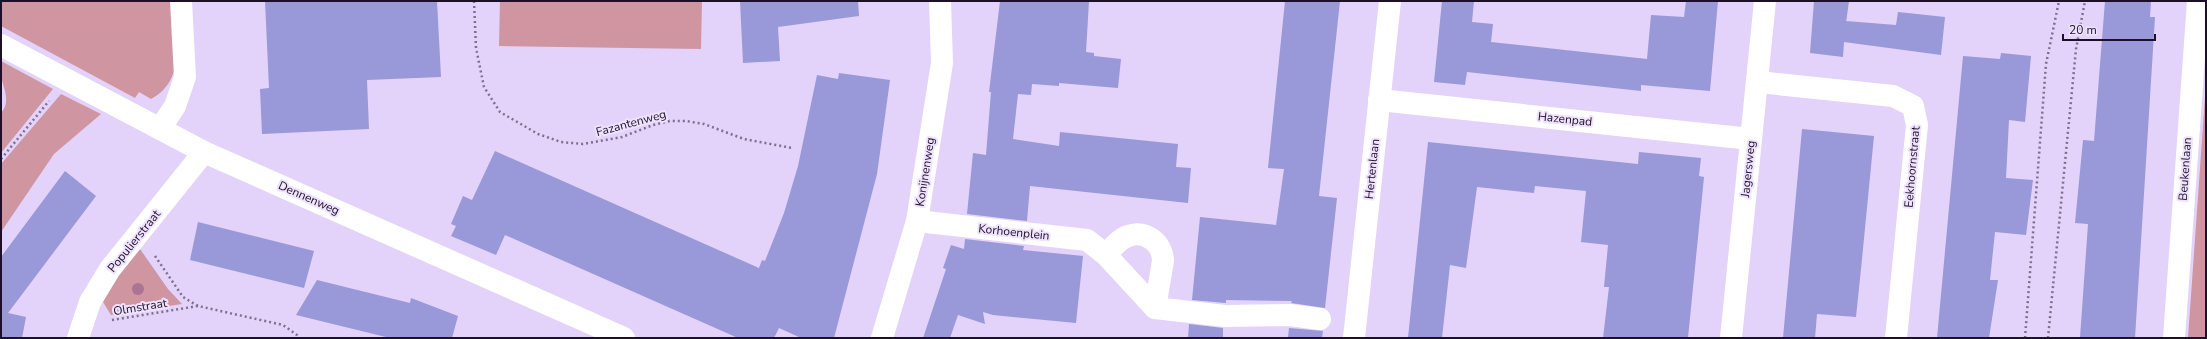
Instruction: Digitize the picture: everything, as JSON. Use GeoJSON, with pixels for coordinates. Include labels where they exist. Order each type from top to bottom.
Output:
{"type":"FeatureCollection","features":[{"type":"Feature","properties":{"kind":"street"},"geometry":{"type":"LineString","coordinates":[[160,129],[175,106],[185,77],[181,1]]}},
{"type":"Feature","properties":{"kind":"street","name":"Konijnenweg"},"geometry":{"type":"LineString","coordinates":[[882,338],[917,221],[942,63],[940,1]]}},
{"type":"Feature","properties":{"kind":"street","name":"Hertenlaan"},"geometry":{"type":"LineString","coordinates":[[1354,338],[1390,1]]}},
{"type":"Feature","properties":{"kind":"street","name":"Jagersweg"},"geometry":{"type":"LineString","coordinates":[[1731,338],[1765,1]]}},
{"type":"Feature","properties":{"kind":"street","name":"Beukenlaan"},"geometry":{"type":"LineString","coordinates":[[2174,338],[2198,1]]}},
{"type":"Feature","properties":{"kind":"street","name":"Dennenweg"},"geometry":{"type":"LineString","coordinates":[[1,45],[66,81],[204,152],[624,338]]}},
{"type":"Feature","properties":{"kind":"street","name":"Eekhoornstraat"},"geometry":{"type":"LineString","coordinates":[[1758,82],[1893,96],[1913,106],[1918,125],[1896,338]]}},
{"type":"Feature","properties":{"kind":"street","name":"Hazenpad"},"geometry":{"type":"LineString","coordinates":[[1379,100],[1751,139]]}},
{"type":"Feature","properties":{"kind":"street","name":"Populierstraat"},"geometry":{"type":"LineString","coordinates":[[81,330],[90,302],[110,269],[204,152]]}},
{"type":"Feature","properties":{"kind":"street","name":"Korhoenplein"},"geometry":{"type":"LineString","coordinates":[[917,221],[1086,240],[1106,255],[1156,308]]}},
{"type":"Feature","properties":{"kind":"street"},"geometry":{"type":"LineString","coordinates":[[1106,255],[1122,239],[1129,236],[1138,234],[1154,240],[1163,255],[1156,308],[1225,316],[1290,315],[1320,319]]}},
{"type":"Feature","properties":{"kind":"path","name":"Fazantenweg"},"geometry":{"type":"LineString","coordinates":[[474,1],[476,48],[484,87],[500,112],[538,134],[561,142],[584,144],[622,137],[653,125],[670,121],[686,121],[704,124],[744,139],[792,148]]}},
{"type":"Feature","properties":{"kind":"path"},"geometry":{"type":"LineString","coordinates":[[2024,338],[2046,64],[2059,1]]}},
{"type":"Feature","properties":{"kind":"path"},"geometry":{"type":"LineString","coordinates":[[2048,338],[2076,49],[2085,1]]}},
{"type":"Feature","properties":{"kind":"path"},"geometry":{"type":"LineString","coordinates":[[1,159],[66,81]]}},
{"type":"Feature","properties":{"kind":"path","name":"Olmstraat"},"geometry":{"type":"LineString","coordinates":[[140,233],[183,297],[198,306],[283,325],[299,338]]}},
{"type":"Feature","properties":{"kind":"path","name":"Olmstraat"},"geometry":{"type":"LineString","coordinates":[[81,330],[109,321],[198,306]]}},
{"type":"Feature","properties":{"kind":"shaded area"},"geometry":{"type":"Polygon","coordinates":[[[1,1],[175,1],[177,56],[175,69],[170,81],[162,91],[151,99],[139,92],[135,98],[1,26],[1,1]]]}},
{"type":"Feature","properties":{"kind":"shaded area"},"geometry":{"type":"Polygon","coordinates":[[[500,1],[702,1],[701,49],[499,46],[500,1]]]}},
{"type":"Feature","properties":{"kind":"shaded area"},"geometry":{"type":"Polygon","coordinates":[[[1,61],[53,89],[1,153],[1,113],[6,105],[6,100],[1,75],[1,61]]]}},
{"type":"Feature","properties":{"kind":"shaded area"},"geometry":{"type":"Polygon","coordinates":[[[2206,83],[2206,338],[2188,338],[2206,83]]]}},
{"type":"Feature","properties":{"kind":"shaded area"},"geometry":{"type":"Polygon","coordinates":[[[61,94],[101,114],[54,154],[1,232],[1,164],[61,94]]]}},
{"type":"Feature","properties":{"kind":"shaded area"},"geometry":{"type":"Polygon","coordinates":[[[140,249],[168,289],[182,304],[111,315],[103,302],[106,295],[119,274],[140,249]]]}},
{"type":"Feature","properties":{"kind":"building"},"geometry":{"type":"Polygon","coordinates":[[[265,1],[437,1],[441,77],[367,80],[369,129],[262,134],[260,89],[269,88],[265,1]]]}},
{"type":"Feature","properties":{"kind":"building"},"geometry":{"type":"Polygon","coordinates":[[[740,1],[858,1],[859,16],[778,27],[780,61],[743,63],[740,1]]]}},
{"type":"Feature","properties":{"kind":"building"},"geometry":{"type":"Polygon","coordinates":[[[1000,1],[1089,1],[1086,52],[1094,53],[1094,56],[1121,59],[1118,88],[1059,83],[1059,86],[1032,84],[1031,95],[1018,94],[1013,139],[1059,146],[1060,132],[1178,144],[1176,167],[1191,168],[1188,203],[1030,186],[1027,221],[967,214],[973,153],[986,155],[991,92],[989,92],[1000,1]]]}},
{"type":"Feature","properties":{"kind":"building"},"geometry":{"type":"Polygon","coordinates":[[[1285,1],[1340,1],[1319,196],[1337,198],[1325,308],[1291,303],[1292,301],[1226,300],[1226,303],[1192,300],[1200,217],[1276,225],[1284,169],[1268,168],[1285,1]]]}},
{"type":"Feature","properties":{"kind":"building"},"geometry":{"type":"Polygon","coordinates":[[[1442,1],[1474,1],[1472,22],[1493,24],[1491,42],[1647,59],[1651,15],[1684,17],[1686,1],[1718,1],[1710,91],[1641,85],[1641,91],[1467,72],[1465,85],[1434,82],[1442,1]]]}},
{"type":"Feature","properties":{"kind":"building"},"geometry":{"type":"Polygon","coordinates":[[[1814,1],[1849,1],[1846,21],[1896,25],[1898,12],[1945,17],[1941,55],[1844,42],[1843,57],[1810,53],[1814,1]]]}},
{"type":"Feature","properties":{"kind":"building"},"geometry":{"type":"Polygon","coordinates":[[[2105,1],[2151,1],[2150,17],[2155,17],[2135,338],[2080,338],[2088,224],[2075,223],[2083,140],[2094,141],[2105,1]]]}},
{"type":"Feature","properties":{"kind":"building"},"geometry":{"type":"Polygon","coordinates":[[[2001,53],[2031,56],[2025,122],[2009,120],[2006,178],[2033,180],[2026,235],[1995,232],[1990,280],[1998,280],[1989,338],[1937,338],[1963,56],[2000,59],[2001,53]]]}},
{"type":"Feature","properties":{"kind":"building"},"geometry":{"type":"Polygon","coordinates":[[[839,73],[890,80],[877,174],[834,338],[801,338],[779,328],[774,338],[738,338],[505,235],[496,255],[451,236],[456,226],[451,224],[463,196],[472,200],[495,151],[759,268],[762,260],[765,261],[784,213],[798,166],[817,75],[838,79],[839,73]]]}},
{"type":"Feature","properties":{"kind":"building"},"geometry":{"type":"Polygon","coordinates":[[[1802,129],[1874,136],[1856,317],[1817,314],[1815,338],[1783,338],[1802,129]]]}},
{"type":"Feature","properties":{"kind":"building"},"geometry":{"type":"Polygon","coordinates":[[[1428,142],[1638,164],[1639,152],[1701,158],[1699,176],[1704,177],[1688,338],[1603,338],[1609,287],[1604,287],[1608,245],[1581,242],[1586,191],[1535,186],[1534,193],[1477,187],[1466,268],[1450,265],[1442,338],[1408,338],[1428,142]]]}},
{"type":"Feature","properties":{"kind":"building"},"geometry":{"type":"Polygon","coordinates":[[[65,171],[96,196],[8,313],[26,317],[22,338],[1,338],[1,257],[65,171]]]}},
{"type":"Feature","properties":{"kind":"building"},"geometry":{"type":"Polygon","coordinates":[[[198,222],[314,251],[304,288],[190,260],[198,222]]]}},
{"type":"Feature","properties":{"kind":"building"},"geometry":{"type":"Polygon","coordinates":[[[965,239],[1024,246],[1023,250],[1083,256],[1076,323],[993,315],[983,312],[985,324],[958,315],[950,338],[923,338],[946,269],[943,268],[951,245],[964,249],[965,239]]]}},
{"type":"Feature","properties":{"kind":"building"},"geometry":{"type":"Polygon","coordinates":[[[317,280],[410,303],[411,298],[458,316],[452,338],[390,338],[296,315],[317,280]]]}},
{"type":"Feature","properties":{"kind":"building"},"geometry":{"type":"Polygon","coordinates":[[[1189,324],[1223,328],[1223,338],[1188,338],[1189,324]]]}},
{"type":"Feature","properties":{"kind":"building"},"geometry":{"type":"Polygon","coordinates":[[[1289,328],[1323,331],[1322,338],[1288,338],[1289,328]]]}}]}
